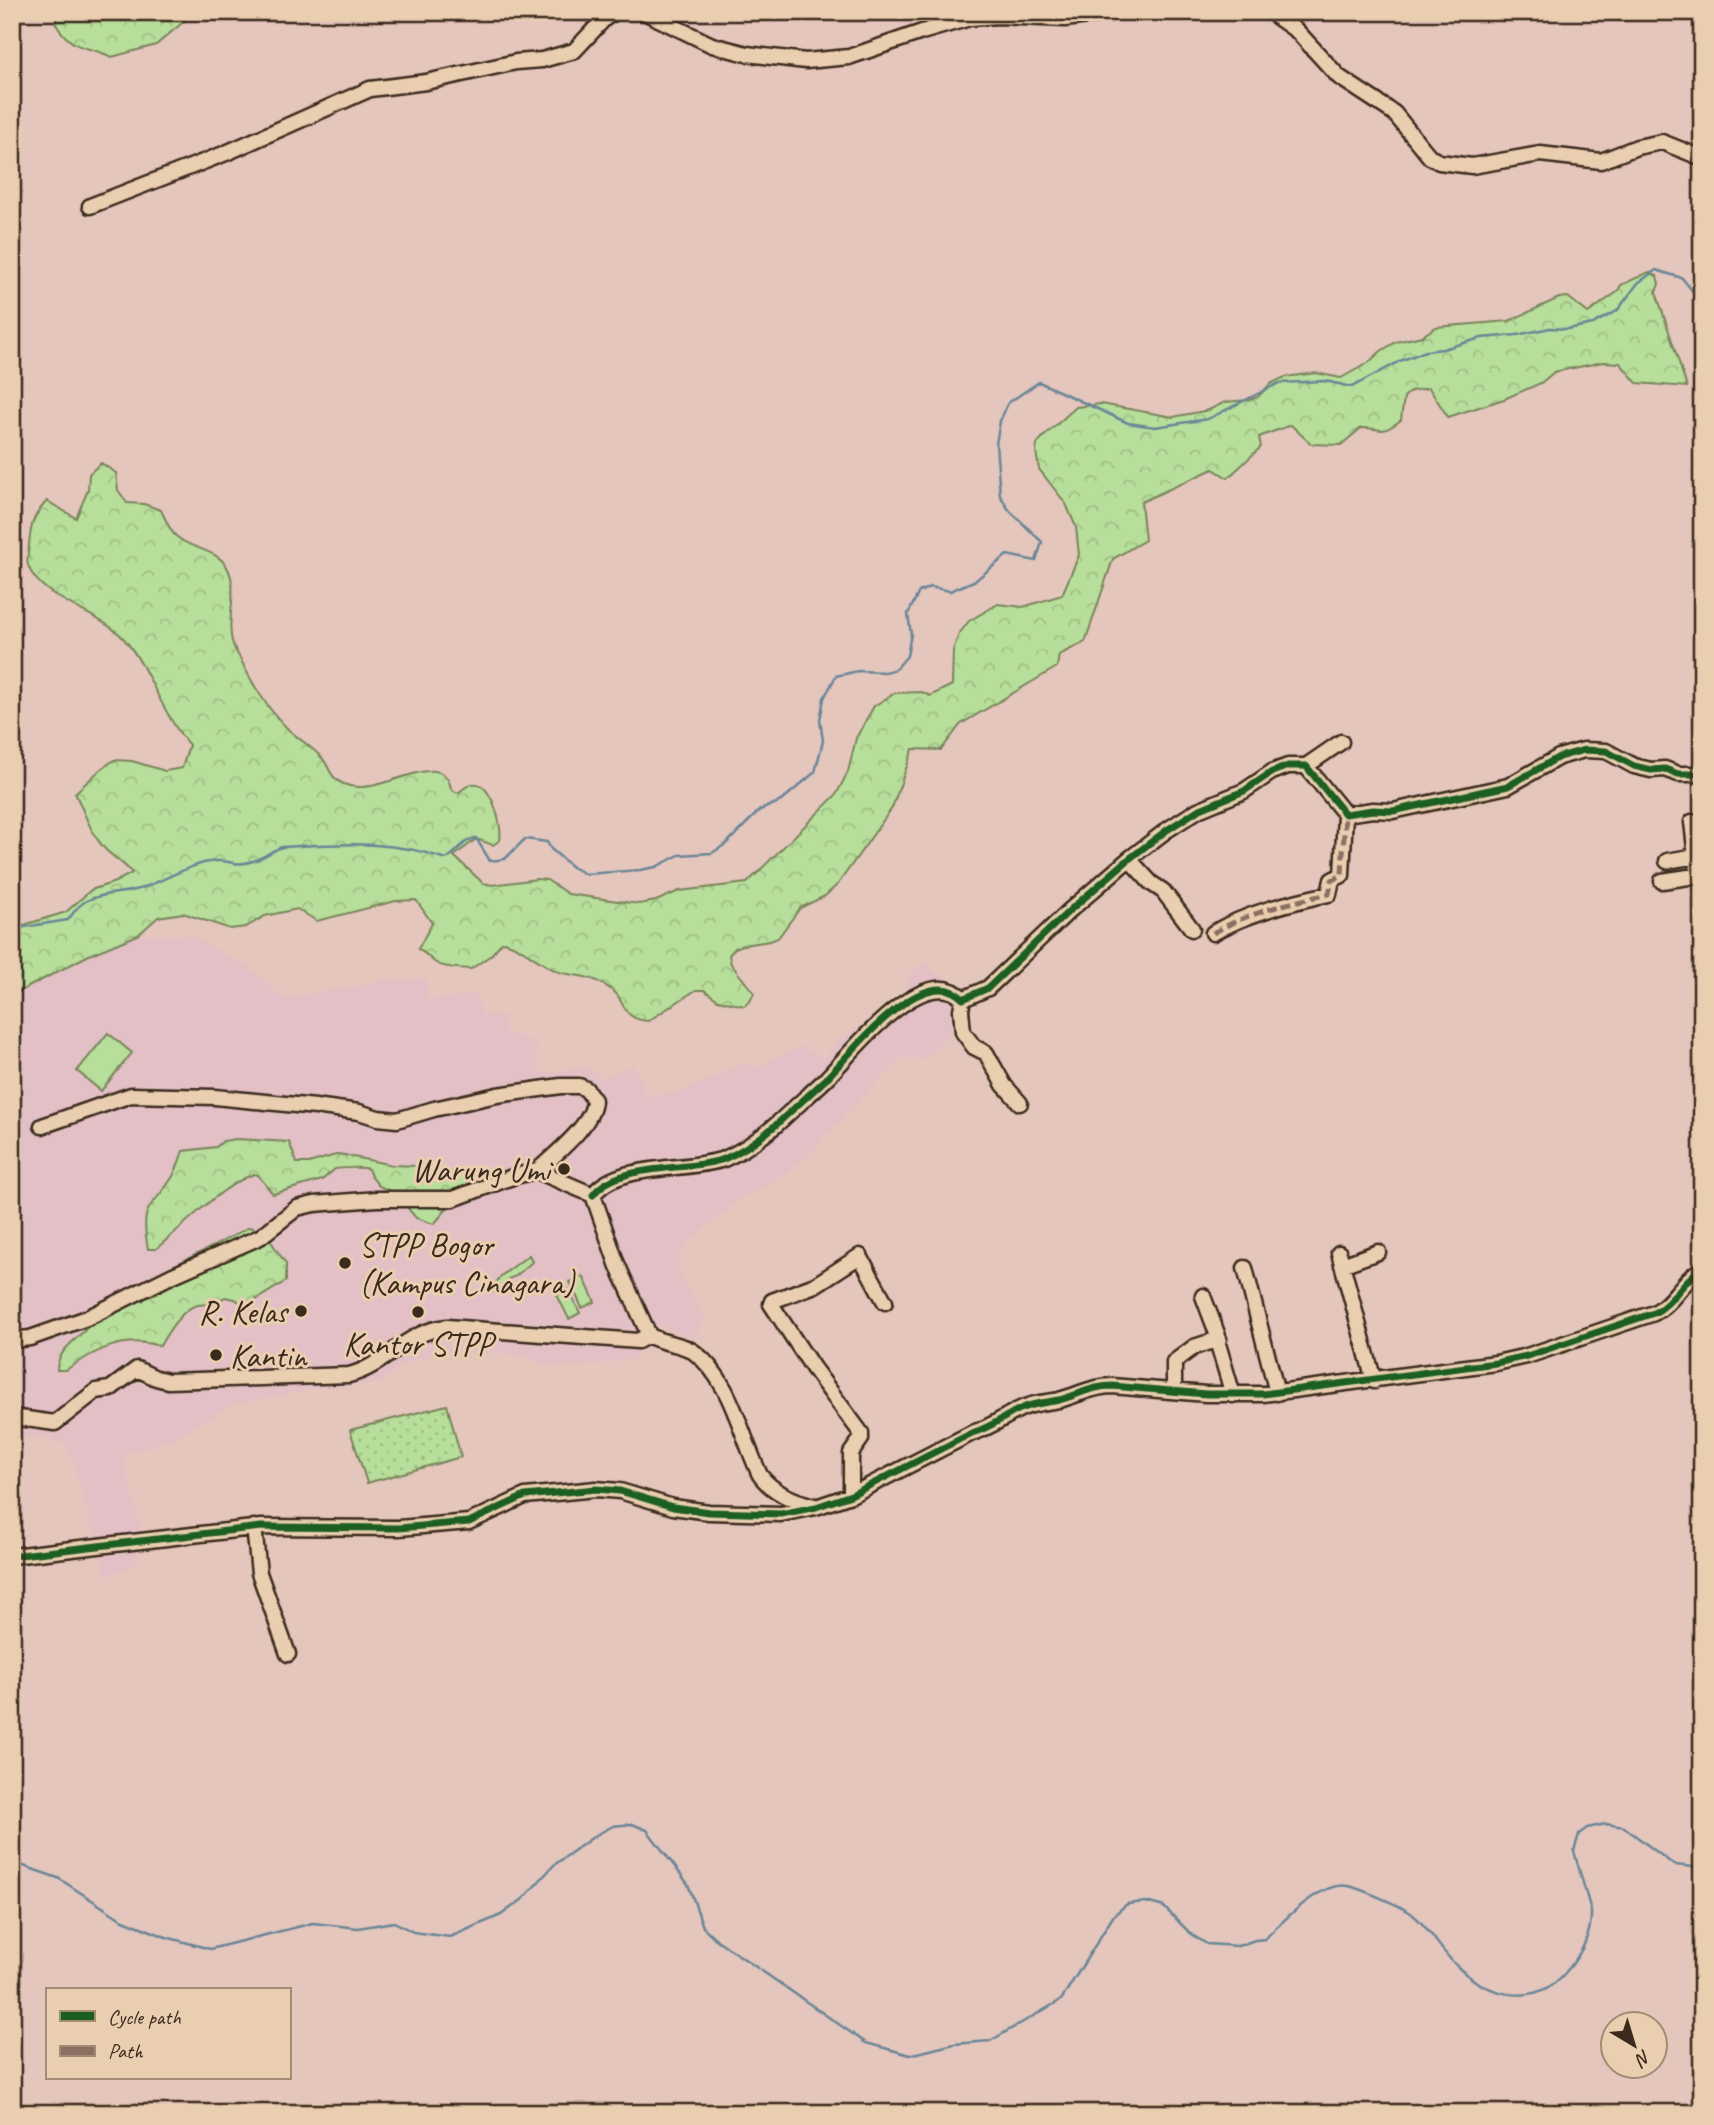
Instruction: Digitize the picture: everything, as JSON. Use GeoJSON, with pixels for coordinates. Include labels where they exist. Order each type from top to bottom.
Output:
{"type":"FeatureCollection","features":[{"type":"Feature","properties":{"kind":"street"},"geometry":{"type":"LineString","coordinates":[[90,206],[215,158],[370,89],[401,83],[426,82],[516,62],[542,60],[574,51],[605,18],[615,12]]}},
{"type":"Feature","properties":{"kind":"street"},"geometry":{"type":"LineString","coordinates":[[645,12],[712,45],[747,54],[806,61],[849,57],[970,18],[998,16],[1065,19],[1117,12]]}},
{"type":"Feature","properties":{"kind":"street"},"geometry":{"type":"LineString","coordinates":[[1270,12],[1297,31],[1339,78],[1394,113],[1430,157],[1439,162],[1468,167],[1541,154],[1601,161],[1637,147],[1662,142],[1702,158]]}},
{"type":"Feature","properties":{"kind":"street"},"geometry":{"type":"LineString","coordinates":[[963,999],[988,988],[1069,911],[1129,859],[1198,810],[1244,791],[1280,769],[1296,765],[1306,766],[1341,742]]}},
{"type":"Feature","properties":{"kind":"street"},"geometry":{"type":"LineString","coordinates":[[1345,814],[1373,810],[1393,811],[1508,786],[1564,755],[1584,750],[1606,751],[1634,766],[1651,770],[1702,774]]}},
{"type":"Feature","properties":{"kind":"street"},"geometry":{"type":"LineString","coordinates":[[1213,933],[1232,922],[1278,906],[1329,894],[1332,880],[1342,875],[1345,814],[1306,766]]}},
{"type":"Feature","properties":{"kind":"street"},"geometry":{"type":"LineString","coordinates":[[1662,881],[1700,875],[1692,822]]}},
{"type":"Feature","properties":{"kind":"street"},"geometry":{"type":"LineString","coordinates":[[1667,862],[1696,856]]}},
{"type":"Feature","properties":{"kind":"street"},"geometry":{"type":"LineString","coordinates":[[1129,859],[1151,883],[1163,891],[1192,929]]}},
{"type":"Feature","properties":{"kind":"street"},"geometry":{"type":"LineString","coordinates":[[593,1195],[605,1182],[621,1176],[712,1162],[744,1149],[775,1126],[818,1086],[867,1033],[910,1001],[937,988],[956,992],[963,999],[963,1032],[974,1046],[986,1053],[1004,1085],[1020,1103]]}},
{"type":"Feature","properties":{"kind":"street"},"geometry":{"type":"LineString","coordinates":[[12,1340],[30,1338],[88,1318],[171,1276],[260,1237],[297,1208],[377,1199],[453,1199],[515,1176],[537,1171],[592,1115],[594,1100],[586,1089],[579,1086],[561,1086],[434,1108],[397,1120],[359,1112],[215,1097],[131,1096],[42,1126]]}},
{"type":"Feature","properties":{"kind":"street"},"geometry":{"type":"LineString","coordinates":[[537,1171],[593,1195],[617,1264],[649,1335],[655,1340],[686,1347],[710,1367],[728,1398],[760,1475],[766,1483],[782,1494],[816,1507]]}},
{"type":"Feature","properties":{"kind":"street"},"geometry":{"type":"LineString","coordinates":[[1374,1381],[1340,1259],[1378,1251]]}},
{"type":"Feature","properties":{"kind":"street"},"geometry":{"type":"LineString","coordinates":[[851,1495],[851,1453],[861,1439],[861,1433],[813,1368],[771,1304],[772,1301],[815,1285],[860,1256],[885,1302]]}},
{"type":"Feature","properties":{"kind":"street"},"geometry":{"type":"LineString","coordinates":[[1245,1268],[1277,1392]]}},
{"type":"Feature","properties":{"kind":"street"},"geometry":{"type":"LineString","coordinates":[[12,1556],[254,1527],[399,1528],[469,1522],[525,1496],[596,1489],[621,1492],[664,1505],[709,1512],[767,1515],[816,1507],[851,1495],[1038,1402],[1059,1400],[1100,1386],[1233,1395],[1277,1392],[1374,1381],[1527,1356],[1641,1318],[1666,1306],[1690,1277],[1702,1269]]}},
{"type":"Feature","properties":{"kind":"street"},"geometry":{"type":"LineString","coordinates":[[1203,1296],[1219,1339],[1218,1345],[1233,1395]]}},
{"type":"Feature","properties":{"kind":"street"},"geometry":{"type":"LineString","coordinates":[[12,1417],[55,1423],[96,1391],[110,1389],[133,1371],[141,1370],[168,1381],[349,1375],[362,1372],[414,1336],[431,1329],[638,1341],[649,1335]]}},
{"type":"Feature","properties":{"kind":"street"},"geometry":{"type":"LineString","coordinates":[[1174,1391],[1174,1362],[1194,1347],[1219,1339]]}},
{"type":"Feature","properties":{"kind":"street"},"geometry":{"type":"LineString","coordinates":[[254,1527],[259,1573],[288,1654]]}},
{"type":"Feature","properties":{"kind":"shaded area","name":"STPP Bogor (Kampus Cinagara)"},"geometry":{"type":"Polygon","coordinates":[[[138,935],[192,935],[257,973],[285,999],[386,980],[426,978],[429,1000],[475,994],[483,1015],[504,1015],[506,1032],[536,1043],[537,1071],[546,1073],[589,1066],[601,1079],[633,1065],[641,1077],[646,1096],[679,1092],[748,1062],[759,1068],[801,1045],[823,1060],[840,1039],[899,1002],[907,989],[911,971],[927,961],[934,973],[942,975],[957,1008],[957,1017],[953,1031],[925,1059],[901,1058],[801,1162],[772,1182],[746,1195],[693,1237],[679,1256],[678,1269],[705,1320],[694,1338],[652,1324],[639,1333],[636,1359],[582,1366],[546,1366],[526,1357],[506,1353],[443,1352],[399,1367],[379,1383],[315,1389],[231,1405],[176,1438],[124,1455],[141,1533],[138,1563],[106,1577],[68,1445],[44,1437],[12,1441],[13,995],[89,955],[138,935]]]}},
{"type":"Feature","properties":{"kind":"green space"},"geometry":{"type":"Polygon","coordinates":[[[60,12],[195,12],[156,45],[112,57],[74,44],[68,39],[55,23],[60,12]]]}},
{"type":"Feature","properties":{"kind":"green space"},"geometry":{"type":"Polygon","coordinates":[[[1649,272],[1657,276],[1659,284],[1656,292],[1687,387],[1637,383],[1620,363],[1603,362],[1554,372],[1541,383],[1504,399],[1448,417],[1429,388],[1411,391],[1404,397],[1401,420],[1389,428],[1361,428],[1341,445],[1311,444],[1291,425],[1259,437],[1261,447],[1228,478],[1213,469],[1141,502],[1145,540],[1113,559],[1085,642],[1059,655],[1057,667],[961,724],[941,750],[913,749],[892,808],[838,884],[825,896],[800,908],[778,938],[743,945],[735,948],[729,955],[731,964],[754,993],[744,1006],[718,1000],[704,990],[696,990],[648,1021],[636,1019],[629,1014],[617,994],[596,980],[559,972],[502,942],[491,955],[471,969],[444,966],[418,949],[432,923],[416,900],[396,901],[317,921],[297,909],[265,916],[246,927],[230,929],[183,913],[158,917],[138,935],[89,955],[13,995],[12,998],[12,922],[17,927],[66,912],[91,890],[132,873],[101,844],[75,793],[114,760],[132,761],[165,771],[182,768],[189,745],[171,720],[125,640],[115,630],[44,587],[34,577],[28,565],[31,531],[39,511],[47,501],[76,518],[88,490],[89,474],[101,463],[116,473],[118,490],[127,503],[144,504],[161,510],[177,537],[213,554],[225,564],[232,589],[230,624],[234,648],[268,706],[289,730],[322,758],[333,776],[347,785],[364,787],[418,772],[433,771],[445,775],[451,789],[458,793],[472,784],[479,785],[485,789],[494,805],[500,825],[500,840],[493,845],[476,839],[454,856],[483,883],[492,885],[547,880],[568,894],[639,904],[656,901],[679,891],[747,883],[836,795],[848,772],[856,738],[874,706],[895,693],[922,692],[930,696],[952,685],[953,650],[959,634],[969,621],[998,604],[1023,607],[1062,595],[1079,555],[1076,527],[1066,504],[1039,469],[1036,452],[1037,444],[1043,437],[1076,407],[1101,404],[1173,417],[1209,410],[1225,402],[1258,397],[1270,384],[1285,377],[1316,373],[1341,378],[1368,363],[1396,342],[1422,336],[1436,327],[1509,321],[1559,298],[1568,297],[1588,313],[1617,292],[1621,285],[1649,272]]]}},
{"type":"Feature","properties":{"kind":"green space"},"geometry":{"type":"Polygon","coordinates":[[[108,1033],[132,1053],[101,1091],[77,1071],[108,1033]]]}},
{"type":"Feature","properties":{"kind":"green space"},"geometry":{"type":"Polygon","coordinates":[[[236,1139],[289,1142],[297,1163],[309,1163],[339,1154],[392,1165],[417,1166],[466,1175],[468,1184],[434,1224],[416,1218],[395,1193],[379,1186],[368,1169],[335,1169],[322,1180],[273,1194],[258,1175],[254,1174],[215,1197],[156,1249],[148,1249],[146,1214],[173,1176],[183,1151],[216,1147],[223,1141],[236,1139]]]}},
{"type":"Feature","properties":{"kind":"green space"},"geometry":{"type":"Polygon","coordinates":[[[249,1227],[264,1231],[286,1264],[286,1281],[246,1306],[235,1299],[225,1297],[214,1303],[192,1307],[176,1321],[160,1346],[122,1343],[88,1356],[66,1370],[57,1370],[66,1348],[114,1301],[151,1278],[249,1227]]]}},
{"type":"Feature","properties":{"kind":"green space"},"geometry":{"type":"Polygon","coordinates":[[[529,1255],[532,1262],[516,1276],[508,1279],[498,1293],[490,1291],[501,1276],[529,1255]]]}},
{"type":"Feature","properties":{"kind":"green space"},"geometry":{"type":"Polygon","coordinates":[[[583,1276],[595,1302],[582,1308],[570,1282],[583,1276]]]}},
{"type":"Feature","properties":{"kind":"green space"},"geometry":{"type":"Polygon","coordinates":[[[568,1289],[580,1313],[569,1319],[557,1295],[568,1289]]]}},
{"type":"Feature","properties":{"kind":"green space"},"geometry":{"type":"Polygon","coordinates":[[[447,1405],[461,1457],[367,1483],[350,1430],[447,1405]]]}},
{"type":"Feature","properties":{"kind":"waterway"},"geometry":{"type":"LineString","coordinates":[[12,929],[68,920],[76,909],[93,898],[139,889],[206,862],[247,863],[282,847],[365,844],[406,848],[446,859],[467,841],[476,838],[490,861],[505,859],[525,839],[547,842],[551,849],[572,867],[585,874],[640,870],[656,867],[679,855],[712,853],[726,844],[760,810],[781,801],[815,772],[823,741],[820,720],[824,698],[836,676],[858,671],[885,672],[896,669],[907,656],[911,634],[908,614],[919,592],[930,587],[950,591],[976,580],[1007,555],[1036,561],[1042,542],[1009,510],[1000,495],[996,444],[1000,421],[1008,403],[1039,382],[1128,423],[1155,427],[1208,419],[1279,383],[1325,381],[1352,387],[1400,361],[1426,351],[1481,338],[1593,324],[1617,311],[1638,283],[1656,270],[1682,278],[1702,303]]}},
{"type":"Feature","properties":{"kind":"waterway"},"geometry":{"type":"LineString","coordinates":[[12,1862],[58,1878],[121,1919],[166,1937],[210,1949],[313,1923],[358,1928],[394,1922],[413,1932],[450,1937],[501,1915],[523,1899],[554,1865],[596,1835],[613,1826],[632,1824],[647,1830],[688,1884],[703,1927],[717,1940],[866,2043],[910,2055],[954,2044],[990,2041],[1061,2000],[1114,1915],[1127,1904],[1146,1902],[1164,1907],[1192,1935],[1207,1944],[1238,1946],[1265,1939],[1292,1913],[1315,1896],[1337,1886],[1348,1886],[1381,1898],[1412,1914],[1454,1964],[1486,1987],[1499,1992],[1527,1994],[1541,1991],[1565,1973],[1576,1959],[1587,1936],[1591,1911],[1574,1851],[1579,1834],[1587,1828],[1606,1824],[1624,1827],[1674,1865],[1695,1867],[1702,1864]]}},
{"type":"Feature","properties":{"kind":"marked path"},"geometry":{"type":"LineString","coordinates":[[1213,933],[1255,914],[1329,894],[1332,880],[1342,875],[1345,814]]}},
{"type":"Feature","properties":{"kind":"cycle path"},"geometry":{"type":"LineString","coordinates":[[593,1195],[618,1177],[709,1163],[745,1148],[777,1124],[825,1080],[869,1033],[909,1000],[929,991],[947,990],[963,999],[988,988],[1069,911],[1167,830],[1198,810],[1244,791],[1272,772],[1288,766],[1306,766],[1345,814],[1373,810],[1393,811],[1508,786],[1559,757],[1584,750],[1606,751],[1634,766],[1651,770],[1702,774]]}},
{"type":"Feature","properties":{"kind":"cycle path"},"geometry":{"type":"LineString","coordinates":[[12,1556],[261,1527],[399,1528],[469,1522],[525,1496],[596,1489],[620,1491],[673,1507],[709,1512],[781,1514],[816,1507],[851,1495],[1016,1411],[1092,1389],[1112,1386],[1206,1394],[1263,1394],[1496,1363],[1527,1356],[1654,1313],[1702,1269]]}},
{"type":"Feature","properties":{"kind":"place","name":"Warung Umi"},"geometry":{"type":"Point","coordinates":[564,1169]}},
{"type":"Feature","properties":{"kind":"place","name":"STPP Bogor (Kampus Cinagara)"},"geometry":{"type":"Point","coordinates":[345,1263]}},
{"type":"Feature","properties":{"kind":"place","name":"R. Kelas"},"geometry":{"type":"Point","coordinates":[301,1311]}},
{"type":"Feature","properties":{"kind":"place","name":"Kantor STPP"},"geometry":{"type":"Point","coordinates":[418,1312]}},
{"type":"Feature","properties":{"kind":"place","name":"Kantin"},"geometry":{"type":"Point","coordinates":[216,1355]}}]}
